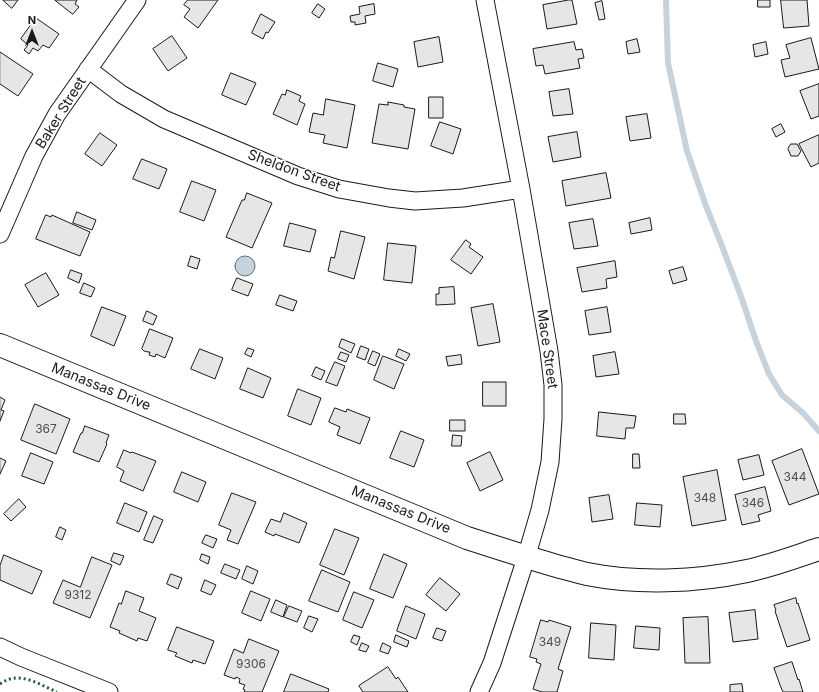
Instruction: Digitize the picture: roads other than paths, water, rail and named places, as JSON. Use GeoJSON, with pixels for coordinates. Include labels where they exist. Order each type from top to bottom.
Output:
{"type":"FeatureCollection","features":[{"type":"Feature","properties":{"kind":"main road","name":"Manassas Drive"},"geometry":{"type":"LineString","coordinates":[[0,345],[467,538],[526,558],[586,574],[626,579],[666,580],[710,577],[746,571],[791,559],[819,549]]}},
{"type":"Feature","properties":{"kind":"street","name":"Baker Street"},"geometry":{"type":"LineString","coordinates":[[0,234],[34,156],[57,114],[137,0]]}},
{"type":"Feature","properties":{"kind":"street","name":"Mace Street"},"geometry":{"type":"LineString","coordinates":[[479,692],[492,662],[540,510],[550,462],[553,419],[549,351],[521,189],[485,0]]}},
{"type":"Feature","properties":{"kind":"street","name":"Sheldon Street"},"geometry":{"type":"LineString","coordinates":[[88,69],[121,94],[164,119],[298,176],[339,189],[415,201],[463,198],[521,189]]}},
{"type":"Feature","properties":{"kind":"street"},"geometry":{"type":"LineString","coordinates":[[0,647],[21,657],[109,692]]}},
{"type":"Feature","properties":{"kind":"waterway"},"geometry":{"type":"LineString","coordinates":[[666,0],[668,63],[687,151],[706,206],[769,374],[782,395],[803,413],[819,431]]}}]}
